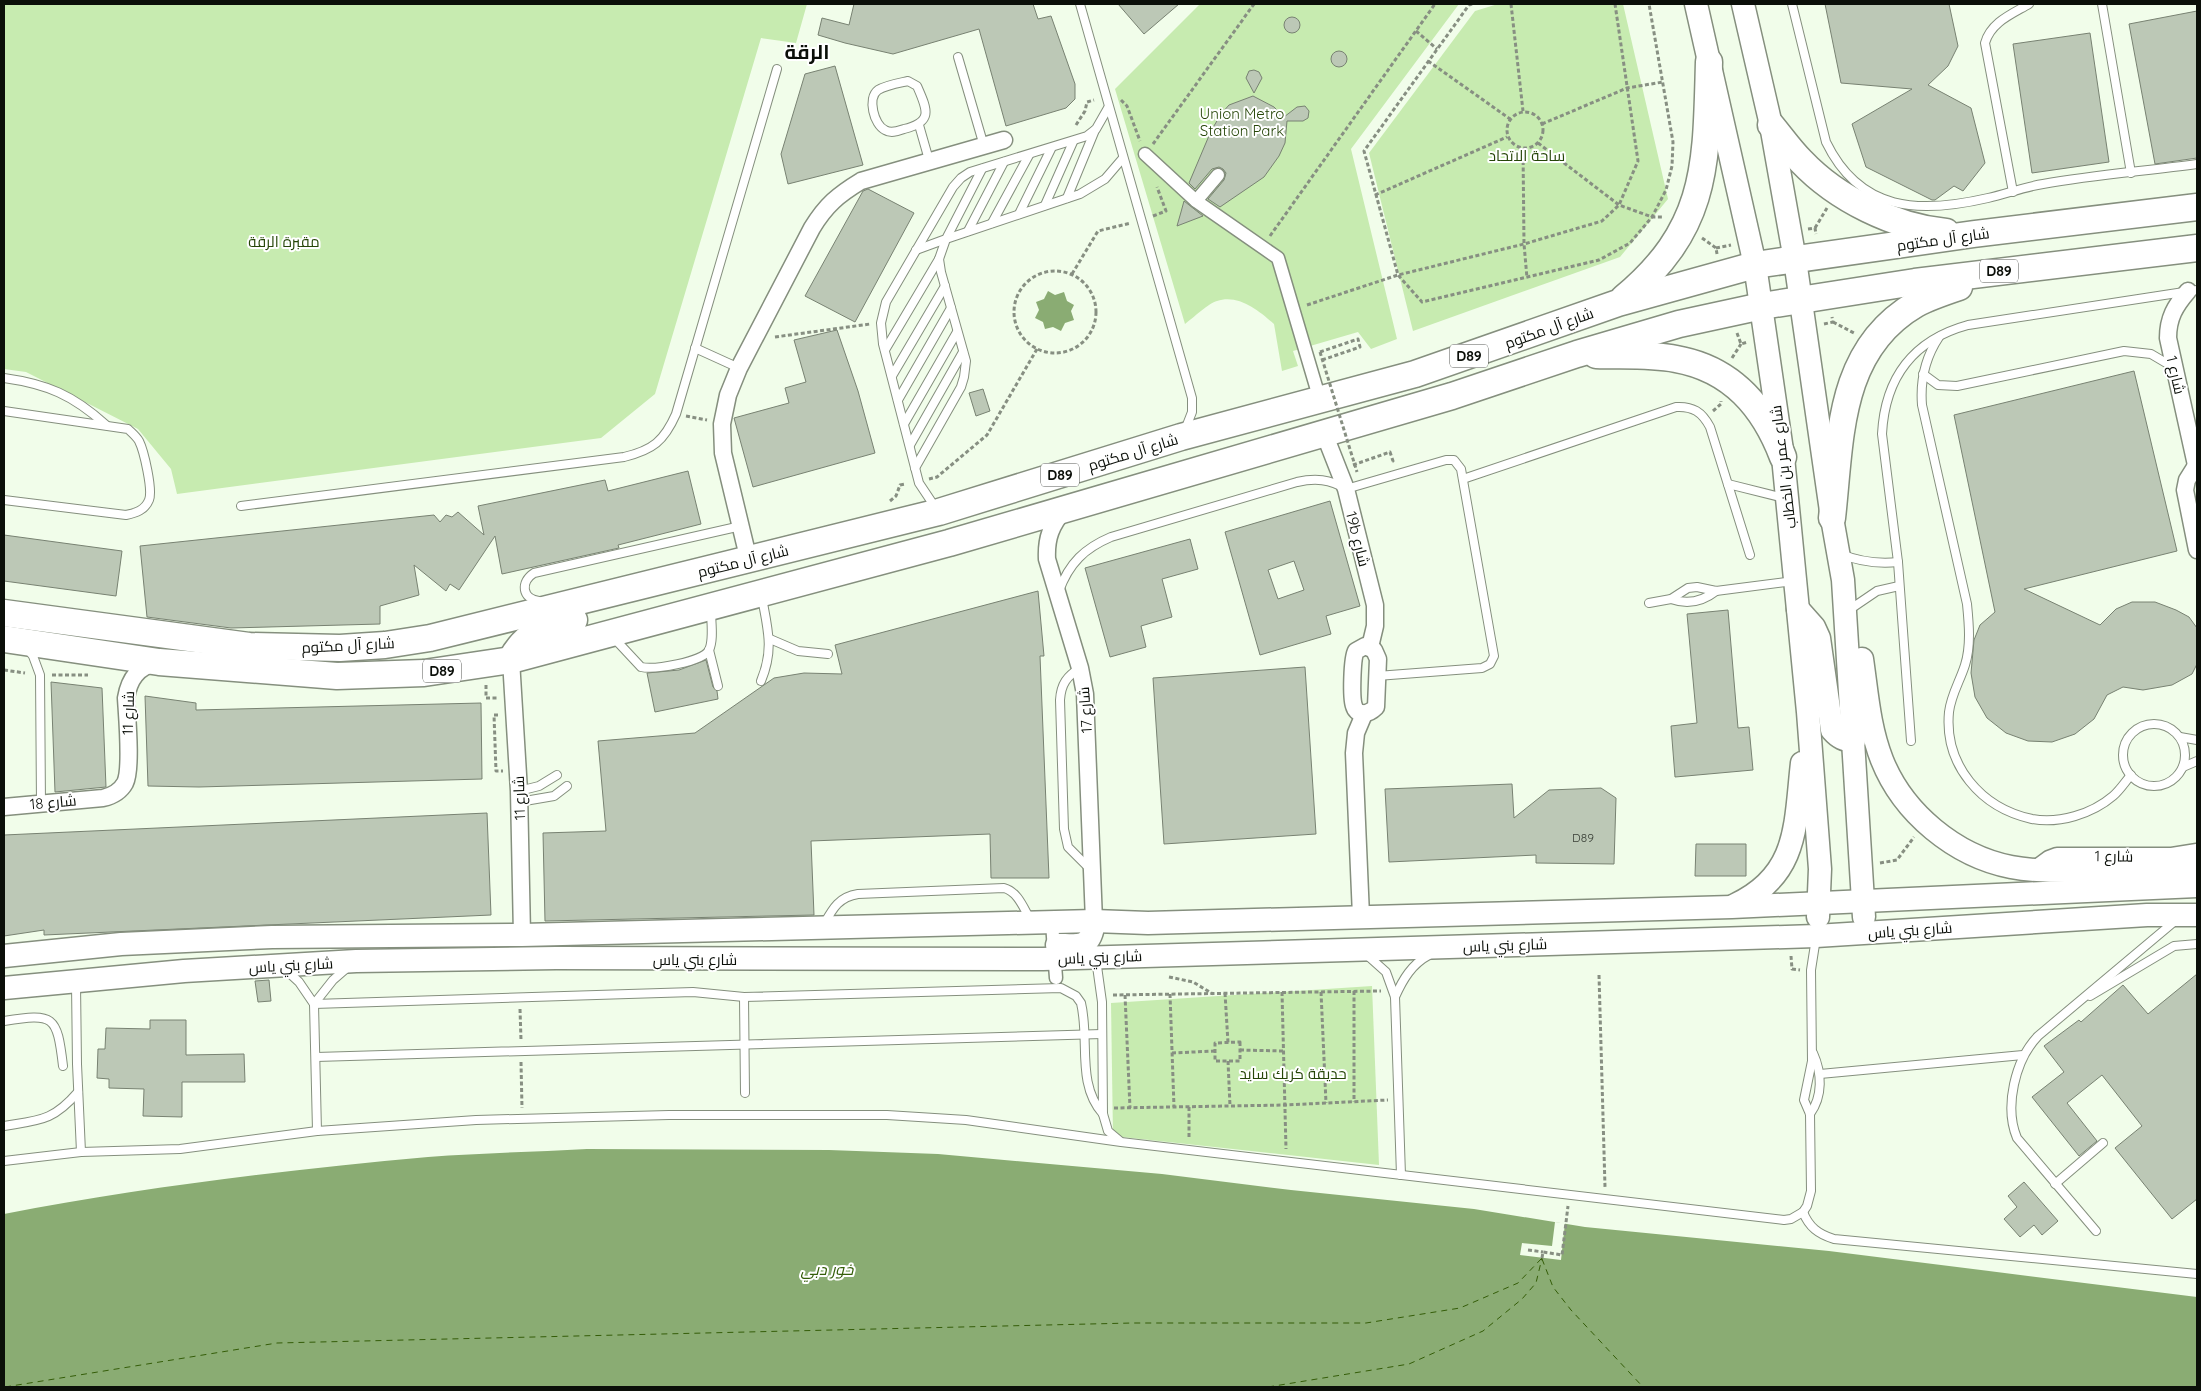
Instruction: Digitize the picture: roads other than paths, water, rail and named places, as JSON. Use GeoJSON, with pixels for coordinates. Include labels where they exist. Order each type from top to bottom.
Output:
{"type":"FeatureCollection","features":[{"type":"Feature","properties":{"kind":"main road","name":"شارع عمر بن الخطاب"},"geometry":{"type":"LineString","coordinates":[[1696,4],[1755,265],[1783,457],[1808,712],[1820,869],[1820,904],[1816,936]]}},
{"type":"Feature","properties":{"kind":"main road"},"geometry":{"type":"LineString","coordinates":[[1743,4],[1771,126],[1795,260],[1832,518],[1839,553],[1846,613],[1864,933]]}},
{"type":"Feature","properties":{"kind":"main road"},"geometry":{"type":"LineString","coordinates":[[1618,303],[1650,274],[1667,255],[1685,226],[1696,198],[1704,170],[1707,140],[1709,62]]}},
{"type":"Feature","properties":{"kind":"main road"},"geometry":{"type":"LineString","coordinates":[[1771,126],[1802,162],[1838,192],[1869,210],[1903,223],[1920,227],[1938,231],[1974,234]]}},
{"type":"Feature","properties":{"kind":"main road","name":"شارع آل مكتوم"},"geometry":{"type":"LineString","coordinates":[[4,614],[250,646],[295,649],[385,645],[430,638],[486,626],[601,595],[749,561],[939,512],[1180,437],[1415,374],[1618,303],[1755,265],[1974,234],[2197,207]]}},
{"type":"Feature","properties":{"kind":"main road","name":"شارع آل مكتوم"},"geometry":{"type":"LineString","coordinates":[[12,640],[159,662],[337,676],[424,673],[484,665],[511,660],[711,608],[949,543],[1452,396],[1577,354],[1679,324],[1762,306],[1801,300],[2001,271],[2197,248]]}},
{"type":"Feature","properties":{"kind":"main road"},"geometry":{"type":"LineString","coordinates":[[1832,518],[1847,398],[1862,359],[1873,342],[1886,327],[1917,304],[2001,271]]}},
{"type":"Feature","properties":{"kind":"main road"},"geometry":{"type":"LineString","coordinates":[[1577,354],[1676,359],[1699,365],[1721,375],[1743,391],[1760,410],[1774,432],[1783,457]]}},
{"type":"Feature","properties":{"kind":"main road"},"geometry":{"type":"LineString","coordinates":[[939,512],[949,543]]}},
{"type":"Feature","properties":{"kind":"main road"},"geometry":{"type":"LineString","coordinates":[[511,660],[524,640],[544,628],[691,589],[718,578],[749,561]]}},
{"type":"Feature","properties":{"kind":"main road"},"geometry":{"type":"LineString","coordinates":[[1798,609],[1814,627],[1819,638],[1832,730],[1838,737],[1854,741]]}},
{"type":"Feature","properties":{"kind":"main road"},"geometry":{"type":"LineString","coordinates":[[1846,613],[1860,643],[1874,737],[1886,768],[1908,804],[1925,822],[1964,850],[1994,862],[2034,870],[2197,869]]}},
{"type":"Feature","properties":{"kind":"main road"},"geometry":{"type":"LineString","coordinates":[[1732,907],[1752,897],[1770,882],[1784,863],[1792,840],[1808,712]]}},
{"type":"Feature","properties":{"kind":"main road","name":"شارع بني ياس"},"geometry":{"type":"LineString","coordinates":[[4,956],[131,944],[262,937],[522,935],[1094,921],[1148,923],[1863,903],[2197,886]]}},
{"type":"Feature","properties":{"kind":"main road","name":"شارع بني ياس"},"geometry":{"type":"LineString","coordinates":[[4,988],[76,980],[356,961],[556,958],[788,959],[829,951],[1054,961],[1096,957],[1816,936],[2147,915],[2191,915]]}},
{"type":"Feature","properties":{"kind":"main road"},"geometry":{"type":"LineString","coordinates":[[1096,957],[1103,942],[1118,935],[1282,932],[1304,928],[1325,918]]}},
{"type":"Feature","properties":{"kind":"main road"},"geometry":{"type":"LineString","coordinates":[[1054,961],[1079,945],[1088,942],[1093,934],[1094,921]]}},
{"type":"Feature","properties":{"kind":"main road"},"geometry":{"type":"LineString","coordinates":[[4,966],[46,951]]}},
{"type":"Feature","properties":{"kind":"street"},"geometry":{"type":"LineString","coordinates":[[749,561],[723,452],[722,424],[728,395],[753,340],[824,208],[841,193],[861,181],[1004,140]]}},
{"type":"Feature","properties":{"kind":"street"},"geometry":{"type":"LineString","coordinates":[[1146,154],[1196,200],[1278,258],[1320,400]]}},
{"type":"Feature","properties":{"kind":"street"},"geometry":{"type":"LineString","coordinates":[[1196,200],[1218,175]]}},
{"type":"Feature","properties":{"kind":"street","name":"شارع 1"},"geometry":{"type":"LineString","coordinates":[[2192,290],[2172,312],[2168,325],[2168,338],[2197,464],[2187,480],[2185,490],[2197,550]]}},
{"type":"Feature","properties":{"kind":"street","name":"19b شارع"},"geometry":{"type":"LineString","coordinates":[[1324,434],[1346,489],[1375,605],[1375,626],[1370,647],[1377,654],[1376,707],[1369,713],[1364,714],[1356,733],[1354,753],[1361,916]]}},
{"type":"Feature","properties":{"kind":"street","name":"شارع 17"},"geometry":{"type":"LineString","coordinates":[[1065,509],[1056,519],[1046,545],[1047,559],[1080,668],[1087,708],[1094,921]]}},
{"type":"Feature","properties":{"kind":"street"},"geometry":{"type":"LineString","coordinates":[[1364,714],[1359,713],[1353,706],[1353,656],[1360,648],[1370,647]]}},
{"type":"Feature","properties":{"kind":"street","name":"شارع 11"},"geometry":{"type":"LineString","coordinates":[[511,660],[518,771],[522,935]]}},
{"type":"Feature","properties":{"kind":"street","name":"شارع 11"},"geometry":{"type":"LineString","coordinates":[[103,798],[119,791],[127,776],[126,698],[132,678],[140,670],[159,662]]}},
{"type":"Feature","properties":{"kind":"street","name":"شارع 18"},"geometry":{"type":"LineString","coordinates":[[4,807],[103,798]]}},
{"type":"Feature","properties":{"kind":"street","name":"شارع 1"},"geometry":{"type":"LineString","coordinates":[[2034,870],[2049,859],[2058,856],[2172,856],[2197,852]]}},
{"type":"Feature","properties":{"kind":"street"},"geometry":{"type":"LineString","coordinates":[[1042,923],[1054,961]]}},
{"type":"Feature","properties":{"kind":"lane"},"geometry":{"type":"LineString","coordinates":[[1080,4],[1108,108],[1192,398],[1192,412],[1188,425],[1180,437]]}},
{"type":"Feature","properties":{"kind":"lane"},"geometry":{"type":"LineString","coordinates":[[1792,4],[1826,142],[1835,161],[1848,177],[1866,191],[1887,201],[1909,206],[1960,203],[2044,184],[2197,164]]}},
{"type":"Feature","properties":{"kind":"lane"},"geometry":{"type":"LineString","coordinates":[[2013,192],[1985,44],[1988,34],[1993,27],[2029,4]]}},
{"type":"Feature","properties":{"kind":"lane"},"geometry":{"type":"LineString","coordinates":[[2102,4],[2131,173]]}},
{"type":"Feature","properties":{"kind":"lane"},"geometry":{"type":"LineString","coordinates":[[958,57],[984,146]]}},
{"type":"Feature","properties":{"kind":"lane"},"geometry":{"type":"LineString","coordinates":[[242,506],[624,457],[642,453],[657,443],[669,430],[676,414],[777,69]]}},
{"type":"Feature","properties":{"kind":"lane"},"geometry":{"type":"LineString","coordinates":[[919,125],[892,132],[884,130],[877,121],[872,100],[873,95],[882,88],[908,81],[915,83],[926,113],[919,125],[929,160]]}},
{"type":"Feature","properties":{"kind":"lane"},"geometry":{"type":"LineString","coordinates":[[1067,198],[1096,129],[1108,108]]}},
{"type":"Feature","properties":{"kind":"lane"},"geometry":{"type":"LineString","coordinates":[[939,512],[918,483],[885,350],[881,323],[886,302],[957,182],[965,174],[1073,142],[1096,129]]}},
{"type":"Feature","properties":{"kind":"lane"},"geometry":{"type":"LineString","coordinates":[[1045,205],[1073,142]]}},
{"type":"Feature","properties":{"kind":"lane"},"geometry":{"type":"LineString","coordinates":[[1019,214],[1051,148]]}},
{"type":"Feature","properties":{"kind":"lane"},"geometry":{"type":"LineString","coordinates":[[992,223],[1029,155]]}},
{"type":"Feature","properties":{"kind":"lane"},"geometry":{"type":"LineString","coordinates":[[916,250],[1092,188],[1105,179],[1123,158]]}},
{"type":"Feature","properties":{"kind":"lane"},"geometry":{"type":"LineString","coordinates":[[968,231],[1004,162]]}},
{"type":"Feature","properties":{"kind":"lane"},"geometry":{"type":"LineString","coordinates":[[885,350],[939,259],[946,239],[982,169]]}},
{"type":"Feature","properties":{"kind":"lane"},"geometry":{"type":"LineString","coordinates":[[915,468],[961,388],[966,361],[939,259]]}},
{"type":"Feature","properties":{"kind":"lane"},"geometry":{"type":"LineString","coordinates":[[892,376],[945,286]]}},
{"type":"Feature","properties":{"kind":"lane"},"geometry":{"type":"LineString","coordinates":[[1911,741],[1898,562],[1882,434],[1883,415],[1887,397],[1895,379],[1905,363],[1927,343],[1940,335],[1968,325],[2192,290]]}},
{"type":"Feature","properties":{"kind":"lane"},"geometry":{"type":"LineString","coordinates":[[898,400],[951,308]]}},
{"type":"Feature","properties":{"kind":"lane"},"geometry":{"type":"LineString","coordinates":[[904,424],[957,332]]}},
{"type":"Feature","properties":{"kind":"lane"},"geometry":{"type":"LineString","coordinates":[[1940,335],[1932,347],[1920,390],[1969,624],[1965,665],[1956,686],[1949,711],[1950,738],[1957,763],[1971,785],[1991,803],[2014,815],[2040,820],[2066,819],[2091,810],[2113,796],[2131,775]]}},
{"type":"Feature","properties":{"kind":"lane"},"geometry":{"type":"LineString","coordinates":[[695,348],[739,368]]}},
{"type":"Feature","properties":{"kind":"lane"},"geometry":{"type":"LineString","coordinates":[[1923,374],[1938,385],[1947,387],[1957,386],[2124,351],[2151,354],[2175,368]]}},
{"type":"Feature","properties":{"kind":"lane"},"geometry":{"type":"LineString","coordinates":[[910,445],[963,352]]}},
{"type":"Feature","properties":{"kind":"lane"},"geometry":{"type":"LineString","coordinates":[[4,378],[28,381],[50,387],[70,397],[106,425]]}},
{"type":"Feature","properties":{"kind":"lane"},"geometry":{"type":"LineString","coordinates":[[1463,479],[1676,408],[1686,407],[1697,410],[1705,417],[1710,427],[1750,555]]}},
{"type":"Feature","properties":{"kind":"lane"},"geometry":{"type":"LineString","coordinates":[[4,411],[128,429],[139,441],[150,490],[149,500],[144,508],[136,513],[126,514],[4,500]]}},
{"type":"Feature","properties":{"kind":"lane"},"geometry":{"type":"LineString","coordinates":[[1058,593],[1072,564],[1083,552],[1096,543],[1111,537],[1309,479],[1330,481],[1346,489],[1450,460],[1460,465],[1494,656],[1493,660],[1482,668],[1377,676]]}},
{"type":"Feature","properties":{"kind":"lane"},"geometry":{"type":"LineString","coordinates":[[1728,484],[1788,499]]}},
{"type":"Feature","properties":{"kind":"lane"},"geometry":{"type":"LineString","coordinates":[[601,595],[534,600],[524,590],[524,583],[534,573],[741,526]]}},
{"type":"Feature","properties":{"kind":"lane"},"geometry":{"type":"LineString","coordinates":[[1839,553],[1869,562],[1898,562]]}},
{"type":"Feature","properties":{"kind":"lane"},"geometry":{"type":"LineString","coordinates":[[1671,599],[1680,602],[1700,601],[1716,591],[1796,580]]}},
{"type":"Feature","properties":{"kind":"lane"},"geometry":{"type":"LineString","coordinates":[[1846,613],[1866,596],[1877,591],[1899,586]]}},
{"type":"Feature","properties":{"kind":"lane"},"geometry":{"type":"LineString","coordinates":[[1649,603],[1671,599],[1688,588],[1707,588],[1716,591]]}},
{"type":"Feature","properties":{"kind":"lane"},"geometry":{"type":"LineString","coordinates":[[760,681],[768,661],[770,639],[761,594]]}},
{"type":"Feature","properties":{"kind":"lane"},"geometry":{"type":"LineString","coordinates":[[610,634],[641,667],[646,668],[699,659],[707,654],[711,647],[711,608]]}},
{"type":"Feature","properties":{"kind":"lane"},"geometry":{"type":"LineString","coordinates":[[770,639],[798,651],[828,654]]}},
{"type":"Feature","properties":{"kind":"lane"},"geometry":{"type":"LineString","coordinates":[[12,640],[33,656],[40,675],[41,804]]}},
{"type":"Feature","properties":{"kind":"lane"},"geometry":{"type":"LineString","coordinates":[[709,650],[718,686]]}},
{"type":"Feature","properties":{"kind":"lane"},"geometry":{"type":"LineString","coordinates":[[1080,668],[1065,680],[1060,700],[1064,829],[1068,847],[1092,871]]}},
{"type":"Feature","properties":{"kind":"lane"},"geometry":{"type":"LineString","coordinates":[[2145,726],[2164,726],[2173,730],[2180,737],[2184,746],[2185,757],[2183,767],[2178,776],[2159,786],[2149,786],[2139,782],[2131,775],[2124,757],[2124,747],[2136,730],[2145,726]]}},
{"type":"Feature","properties":{"kind":"lane"},"geometry":{"type":"LineString","coordinates":[[2180,737],[2197,740]]}},
{"type":"Feature","properties":{"kind":"lane"},"geometry":{"type":"LineString","coordinates":[[2183,767],[2197,761]]}},
{"type":"Feature","properties":{"kind":"lane"},"geometry":{"type":"LineString","coordinates":[[519,797],[557,775]]}},
{"type":"Feature","properties":{"kind":"lane"},"geometry":{"type":"LineString","coordinates":[[519,797],[554,796],[567,786]]}},
{"type":"Feature","properties":{"kind":"lane"},"geometry":{"type":"LineString","coordinates":[[822,928],[838,902],[847,896],[1004,888],[1017,897],[1042,923]]}},
{"type":"Feature","properties":{"kind":"lane"},"geometry":{"type":"LineString","coordinates":[[2096,1231],[2023,1146],[2013,1129],[2015,1079],[2023,1055],[2038,1036],[2163,929],[2191,915]]}},
{"type":"Feature","properties":{"kind":"lane"},"geometry":{"type":"LineString","coordinates":[[4,1161],[81,1152],[180,1149],[317,1131],[522,1118],[669,1114],[887,1114],[966,1120],[1121,1142],[1784,1220],[1791,1219],[1803,1212],[1807,1206],[1811,1191],[1810,1114],[1804,1100],[1812,1051],[1811,970],[1816,936]]}},
{"type":"Feature","properties":{"kind":"lane"},"geometry":{"type":"LineString","coordinates":[[2069,1009],[2162,952],[2174,946],[2197,944]]}},
{"type":"Feature","properties":{"kind":"lane"},"geometry":{"type":"LineString","coordinates":[[1395,997],[1400,985],[1415,965],[1425,957],[1448,946]]}},
{"type":"Feature","properties":{"kind":"lane"},"geometry":{"type":"LineString","coordinates":[[1354,949],[1366,955],[1386,972],[1395,997],[1401,1175]]}},
{"type":"Feature","properties":{"kind":"lane"},"geometry":{"type":"LineString","coordinates":[[1096,957],[1101,986],[1102,1111],[1108,1131],[1121,1142]]}},
{"type":"Feature","properties":{"kind":"lane"},"geometry":{"type":"LineString","coordinates":[[314,1004],[333,980],[356,961]]}},
{"type":"Feature","properties":{"kind":"lane"},"geometry":{"type":"LineString","coordinates":[[279,965],[299,982],[314,1004],[317,1131]]}},
{"type":"Feature","properties":{"kind":"lane"},"geometry":{"type":"LineString","coordinates":[[76,980],[81,1152]]}},
{"type":"Feature","properties":{"kind":"lane"},"geometry":{"type":"LineString","coordinates":[[314,1004],[693,992],[744,997],[1062,988],[1076,996],[1081,1003],[1087,1084],[1092,1100],[1102,1111]]}},
{"type":"Feature","properties":{"kind":"lane"},"geometry":{"type":"LineString","coordinates":[[744,997],[745,1094]]}},
{"type":"Feature","properties":{"kind":"lane"},"geometry":{"type":"LineString","coordinates":[[4,1021],[34,1016],[43,1017],[51,1021],[60,1035],[63,1066]]}},
{"type":"Feature","properties":{"kind":"lane"},"geometry":{"type":"LineString","coordinates":[[316,1057],[1102,1034]]}},
{"type":"Feature","properties":{"kind":"lane"},"geometry":{"type":"LineString","coordinates":[[1810,1114],[1818,1101],[1820,1074],[1812,1051]]}},
{"type":"Feature","properties":{"kind":"lane"},"geometry":{"type":"LineString","coordinates":[[1820,1074],[2023,1055]]}},
{"type":"Feature","properties":{"kind":"lane"},"geometry":{"type":"LineString","coordinates":[[1087,1084],[1102,1083]]}},
{"type":"Feature","properties":{"kind":"lane"},"geometry":{"type":"LineString","coordinates":[[4,1126],[50,1117],[67,1104],[78,1092]]}},
{"type":"Feature","properties":{"kind":"lane"},"geometry":{"type":"LineString","coordinates":[[2055,1184],[2103,1143]]}},
{"type":"Feature","properties":{"kind":"lane"},"geometry":{"type":"LineString","coordinates":[[1803,1212],[1807,1222],[1814,1230],[1823,1236],[1834,1239],[2197,1274]]}},
{"type":"Feature","properties":{"kind":"water"},"geometry":{"type":"Polygon","coordinates":[[[1048,291],[1055,295],[1064,292],[1067,301],[1074,305],[1071,311],[1074,320],[1065,323],[1061,331],[1053,327],[1045,329],[1043,322],[1035,318],[1039,310],[1036,302],[1044,299],[1048,291]]]}},
{"type":"Feature","properties":{"kind":"water","name":"خور دبي"},"geometry":{"type":"Polygon","coordinates":[[[587,1149],[829,1150],[938,1154],[1162,1174],[1291,1190],[1474,1209],[1585,1227],[1829,1251],[2197,1297],[2197,1387],[4,1387],[4,1214],[215,1180],[322,1168],[468,1154],[587,1149]]]}},
{"type":"Feature","properties":{"kind":"district","name":"الرقة"},"geometry":{"type":"Point","coordinates":[807,51]}},
{"type":"Feature","properties":{"kind":"park label","name":"Union Metro Station Park"},"geometry":{"type":"Point","coordinates":[1242,122]}},
{"type":"Feature","properties":{"kind":"park label","name":"ساحة الاتحاد"},"geometry":{"type":"Point","coordinates":[1527,155]}},
{"type":"Feature","properties":{"kind":"park label","name":"مقبرة الرقة"},"geometry":{"type":"Point","coordinates":[284,241]}},
{"type":"Feature","properties":{"kind":"park label","name":"حديقة كريك سايد"},"geometry":{"type":"Point","coordinates":[1293,1073]}}]}
